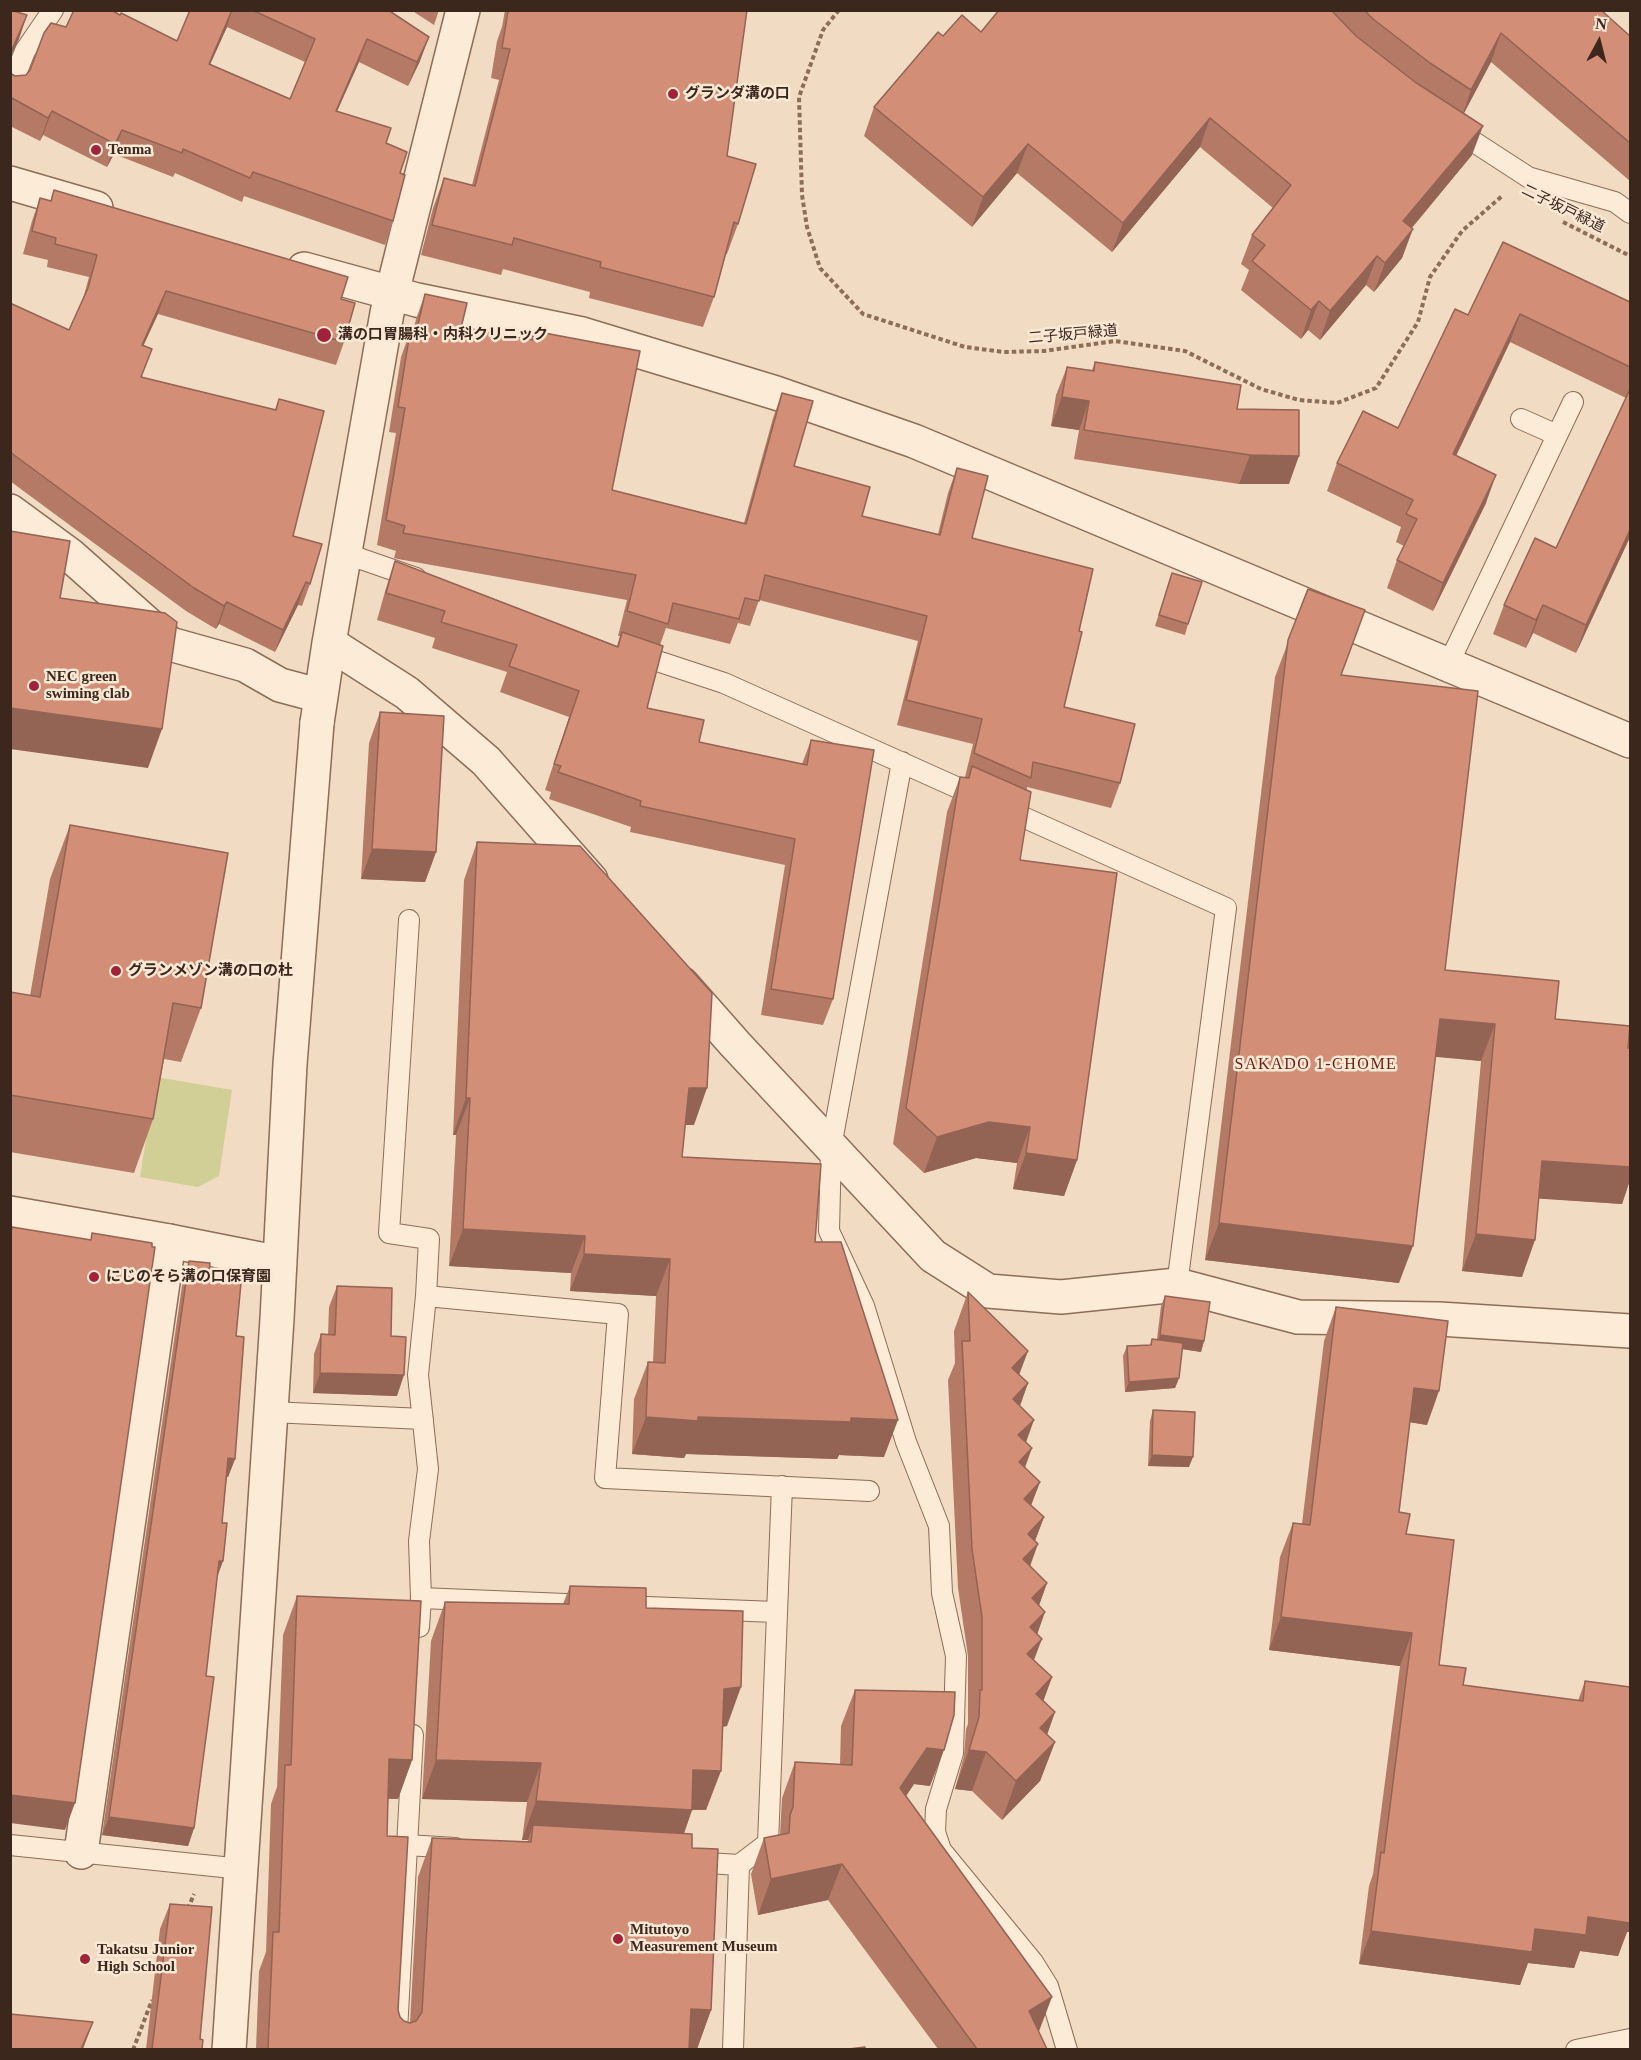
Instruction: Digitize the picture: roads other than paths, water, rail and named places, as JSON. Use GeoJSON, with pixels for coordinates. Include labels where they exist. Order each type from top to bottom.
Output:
{"type":"FeatureCollection","features":[{"type":"Feature","properties":{"kind":"street"},"geometry":{"type":"LineString","coordinates":[[229,2049],[271,1412],[290,1064],[319,710],[385,321],[463,10]]}},
{"type":"Feature","properties":{"kind":"street"},"geometry":{"type":"LineString","coordinates":[[423,40],[452,58]]}},
{"type":"Feature","properties":{"kind":"street"},"geometry":{"type":"LineString","coordinates":[[10,183],[125,217]]}},
{"type":"Feature","properties":{"kind":"street"},"geometry":{"type":"LineString","coordinates":[[274,261],[393,294],[582,334],[776,393],[914,441],[1630,741]]}},
{"type":"Feature","properties":{"kind":"street"},"geometry":{"type":"LineString","coordinates":[[10,511],[70,555],[170,644],[245,664],[319,710]]}},
{"type":"Feature","properties":{"kind":"street"},"geometry":{"type":"LineString","coordinates":[[329,643],[407,693],[486,760],[610,903]]}},
{"type":"Feature","properties":{"kind":"street"},"geometry":{"type":"LineString","coordinates":[[665,965],[735,1044],[933,1256],[988,1291],[1061,1298],[1177,1285],[1298,1317],[1439,1319],[1630,1331]]}},
{"type":"Feature","properties":{"kind":"street"},"geometry":{"type":"LineString","coordinates":[[10,1213],[280,1263]]}},
{"type":"Feature","properties":{"kind":"street"},"geometry":{"type":"LineString","coordinates":[[81,1852],[169,1241]]}},
{"type":"Feature","properties":{"kind":"lane"},"geometry":{"type":"LineString","coordinates":[[10,89],[25,51],[53,10]]}},
{"type":"Feature","properties":{"kind":"lane"},"geometry":{"type":"LineString","coordinates":[[1439,120],[1528,177],[1615,202],[1630,213]]}},
{"type":"Feature","properties":{"kind":"lane"},"geometry":{"type":"LineString","coordinates":[[1448,665],[1573,402]]}},
{"type":"Feature","properties":{"kind":"lane"},"geometry":{"type":"LineString","coordinates":[[1521,419],[1557,435]]}},
{"type":"Feature","properties":{"kind":"lane"},"geometry":{"type":"LineString","coordinates":[[344,553],[434,584]]}},
{"type":"Feature","properties":{"kind":"lane"},"geometry":{"type":"LineString","coordinates":[[613,647],[724,683],[1226,908],[1177,1285]]}},
{"type":"Feature","properties":{"kind":"lane"},"geometry":{"type":"LineString","coordinates":[[902,762],[831,1147],[829,1231],[864,1306],[906,1442],[939,1526],[942,1593],[956,1656],[953,1753],[936,1809],[935,1832],[941,1850],[1033,1962],[1048,1986],[1067,2049]]}},
{"type":"Feature","properties":{"kind":"lane"},"geometry":{"type":"LineString","coordinates":[[409,920],[389,1233],[429,1239],[418,1375],[428,1469],[420,1540],[421,1598],[418,1645]]}},
{"type":"Feature","properties":{"kind":"lane"},"geometry":{"type":"LineString","coordinates":[[426,1296],[618,1314],[605,1478],[868,1491]]}},
{"type":"Feature","properties":{"kind":"lane"},"geometry":{"type":"LineString","coordinates":[[271,1412],[423,1419]]}},
{"type":"Feature","properties":{"kind":"lane"},"geometry":{"type":"LineString","coordinates":[[668,1860],[739,1864],[768,1843],[782,1486]]}},
{"type":"Feature","properties":{"kind":"lane"},"geometry":{"type":"LineString","coordinates":[[421,1598],[776,1612]]}},
{"type":"Feature","properties":{"kind":"lane"},"geometry":{"type":"LineString","coordinates":[[396,2049],[414,1715]]}},
{"type":"Feature","properties":{"kind":"lane"},"geometry":{"type":"LineString","coordinates":[[10,1845],[242,1869]]}},
{"type":"Feature","properties":{"kind":"lane"},"geometry":{"type":"LineString","coordinates":[[407,1845],[478,1849]]}},
{"type":"Feature","properties":{"kind":"lane"},"geometry":{"type":"LineString","coordinates":[[733,2049],[739,1864]]}},
{"type":"Feature","properties":{"kind":"lane"},"geometry":{"type":"LineString","coordinates":[[1576,2049],[1630,2039]]}},
{"type":"Feature","properties":{"kind":"place","name":"グランダ溝の口"},"geometry":{"type":"Point","coordinates":[673,94]}},
{"type":"Feature","properties":{"kind":"place","name":"Tenma"},"geometry":{"type":"Point","coordinates":[96,150]}},
{"type":"Feature","properties":{"kind":"place","name":"溝の口胃腸科・内科クリニック"},"geometry":{"type":"Point","coordinates":[324,335]}},
{"type":"Feature","properties":{"kind":"place","name":"NEC green swiming clab"},"geometry":{"type":"Point","coordinates":[34,686]}},
{"type":"Feature","properties":{"kind":"place","name":"グランメゾン溝の口の杜"},"geometry":{"type":"Point","coordinates":[116,971]}},
{"type":"Feature","properties":{"kind":"place","name":"にじのそら溝の口保育園"},"geometry":{"type":"Point","coordinates":[94,1277]}},
{"type":"Feature","properties":{"kind":"place","name":"Mitutoyo Measurement Museum"},"geometry":{"type":"Point","coordinates":[618,1939]}},
{"type":"Feature","properties":{"kind":"place","name":"Takatsu Junior High School"},"geometry":{"type":"Point","coordinates":[85,1959]}},
{"type":"Feature","properties":{"kind":"district","name":"SAKADO 1-CHOME"},"geometry":{"type":"Point","coordinates":[1316,1065]}}]}
